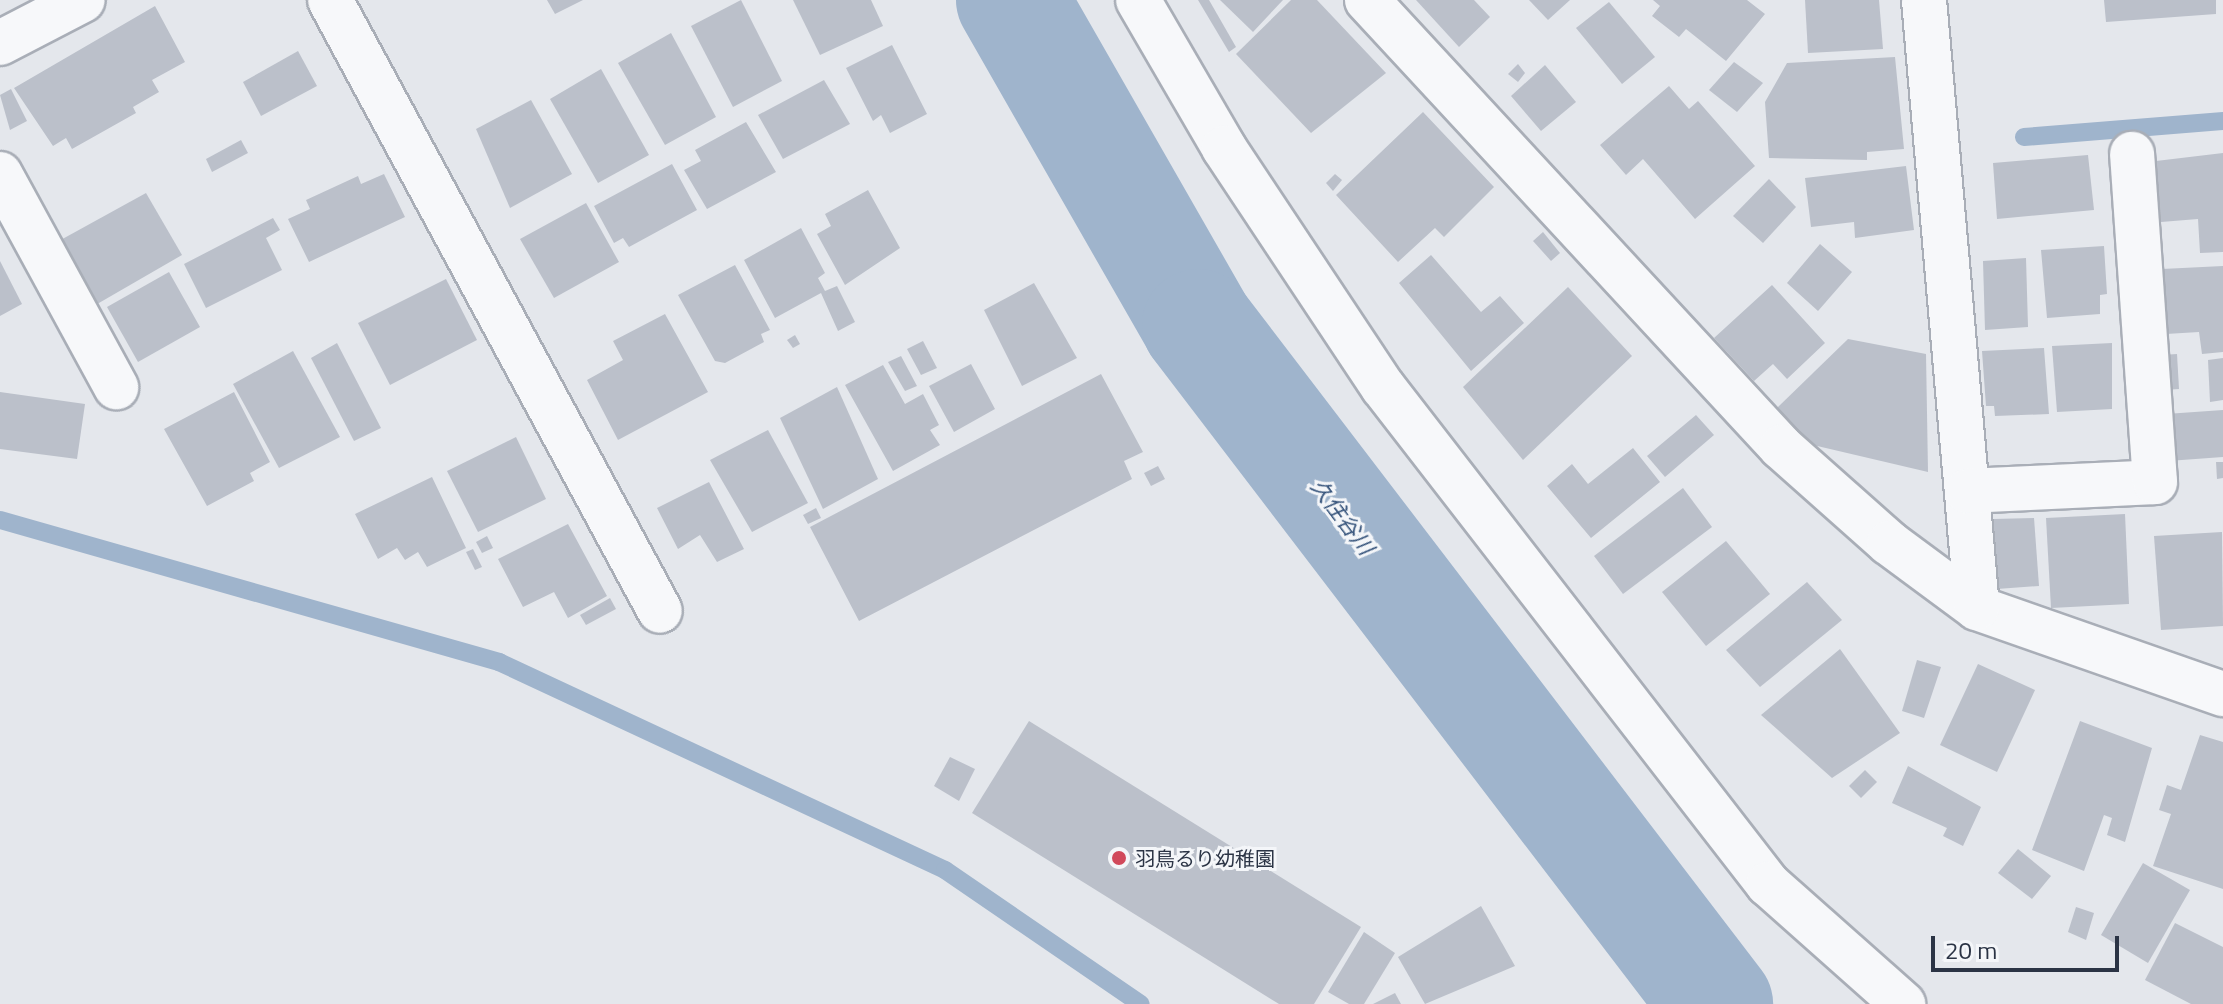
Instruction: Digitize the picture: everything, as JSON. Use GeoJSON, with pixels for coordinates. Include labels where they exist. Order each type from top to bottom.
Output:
{"type":"FeatureCollection","features":[{"type":"Feature","properties":{"kind":"street"},"geometry":{"type":"LineString","coordinates":[[0,43],[83,0]]}},
{"type":"Feature","properties":{"kind":"street"},"geometry":{"type":"LineString","coordinates":[[330,0],[660,611]]}},
{"type":"Feature","properties":{"kind":"street"},"geometry":{"type":"LineString","coordinates":[[1138,0],[1224,148],[1383,387],[1768,884],[1903,1004]]}},
{"type":"Feature","properties":{"kind":"street"},"geometry":{"type":"LineString","coordinates":[[1367,0],[1781,447],[1977,608],[2223,694]]}},
{"type":"Feature","properties":{"kind":"street"},"geometry":{"type":"LineString","coordinates":[[1924,0],[1977,608]]}},
{"type":"Feature","properties":{"kind":"street"},"geometry":{"type":"LineString","coordinates":[[1967,491],[2155,482],[2132,154]]}},
{"type":"Feature","properties":{"kind":"street"},"geometry":{"type":"LineString","coordinates":[[0,174],[116,387]]}},
{"type":"Feature","properties":{"kind":"building"},"geometry":{"type":"Polygon","coordinates":[[[547,0],[583,0],[555,14],[547,0]]]}},
{"type":"Feature","properties":{"kind":"building"},"geometry":{"type":"Polygon","coordinates":[[[741,0],[782,81],[733,107],[691,26],[741,0]]]}},
{"type":"Feature","properties":{"kind":"building"},"geometry":{"type":"Polygon","coordinates":[[[793,0],[871,0],[883,26],[820,55],[793,0]]]}},
{"type":"Feature","properties":{"kind":"building"},"geometry":{"type":"Polygon","coordinates":[[[1198,0],[1209,0],[1236,47],[1229,52],[1198,0]]]}},
{"type":"Feature","properties":{"kind":"building"},"geometry":{"type":"Polygon","coordinates":[[[1220,0],[1283,0],[1253,32],[1220,0]]]}},
{"type":"Feature","properties":{"kind":"building"},"geometry":{"type":"Polygon","coordinates":[[[1291,0],[1317,0],[1386,73],[1311,133],[1236,54],[1291,0]]]}},
{"type":"Feature","properties":{"kind":"building"},"geometry":{"type":"Polygon","coordinates":[[[1416,0],[1474,0],[1490,17],[1459,47],[1416,0]]]}},
{"type":"Feature","properties":{"kind":"building"},"geometry":{"type":"Polygon","coordinates":[[[1529,0],[1570,0],[1548,20],[1529,0]]]}},
{"type":"Feature","properties":{"kind":"building"},"geometry":{"type":"Polygon","coordinates":[[[1653,0],[1747,0],[1765,14],[1726,61],[1686,29],[1679,37],[1652,16],[1660,6],[1653,0]]]}},
{"type":"Feature","properties":{"kind":"building"},"geometry":{"type":"Polygon","coordinates":[[[1805,0],[1879,0],[1883,49],[1808,53],[1805,0]]]}},
{"type":"Feature","properties":{"kind":"building"},"geometry":{"type":"Polygon","coordinates":[[[2104,0],[2216,0],[2216,14],[2106,22],[2104,0]]]}},
{"type":"Feature","properties":{"kind":"building"},"geometry":{"type":"Polygon","coordinates":[[[1609,2],[1655,57],[1622,84],[1576,28],[1609,2]]]}},
{"type":"Feature","properties":{"kind":"building"},"geometry":{"type":"Polygon","coordinates":[[[155,6],[185,62],[152,80],[159,92],[133,107],[136,113],[72,149],[66,138],[53,146],[14,88],[155,6]]]}},
{"type":"Feature","properties":{"kind":"building"},"geometry":{"type":"Polygon","coordinates":[[[671,33],[716,117],[665,145],[618,63],[671,33]]]}},
{"type":"Feature","properties":{"kind":"building"},"geometry":{"type":"Polygon","coordinates":[[[892,45],[927,114],[890,133],[881,115],[873,121],[846,68],[892,45]]]}},
{"type":"Feature","properties":{"kind":"building"},"geometry":{"type":"Polygon","coordinates":[[[298,51],[317,86],[261,116],[243,82],[298,51]]]}},
{"type":"Feature","properties":{"kind":"building"},"geometry":{"type":"Polygon","coordinates":[[[1895,57],[1904,149],[1867,152],[1867,160],[1769,158],[1765,102],[1787,63],[1895,57]]]}},
{"type":"Feature","properties":{"kind":"building"},"geometry":{"type":"Polygon","coordinates":[[[1734,62],[1763,83],[1737,112],[1709,90],[1734,62]]]}},
{"type":"Feature","properties":{"kind":"building"},"geometry":{"type":"Polygon","coordinates":[[[1518,64],[1525,73],[1518,82],[1508,74],[1518,64]]]}},
{"type":"Feature","properties":{"kind":"building"},"geometry":{"type":"Polygon","coordinates":[[[1545,65],[1576,102],[1541,131],[1511,96],[1545,65]]]}},
{"type":"Feature","properties":{"kind":"building"},"geometry":{"type":"Polygon","coordinates":[[[601,69],[649,155],[598,183],[550,99],[601,69]]]}},
{"type":"Feature","properties":{"kind":"building"},"geometry":{"type":"Polygon","coordinates":[[[824,80],[850,124],[783,159],[758,115],[824,80]]]}},
{"type":"Feature","properties":{"kind":"building"},"geometry":{"type":"Polygon","coordinates":[[[1669,86],[1689,109],[1698,101],[1755,166],[1695,219],[1643,159],[1626,175],[1600,145],[1669,86]]]}},
{"type":"Feature","properties":{"kind":"building"},"geometry":{"type":"Polygon","coordinates":[[[11,89],[27,121],[10,130],[0,95],[11,89]]]}},
{"type":"Feature","properties":{"kind":"building"},"geometry":{"type":"Polygon","coordinates":[[[531,100],[572,174],[510,208],[476,129],[531,100]]]}},
{"type":"Feature","properties":{"kind":"building"},"geometry":{"type":"Polygon","coordinates":[[[1423,112],[1494,187],[1444,237],[1435,228],[1398,262],[1336,195],[1423,112]]]}},
{"type":"Feature","properties":{"kind":"building"},"geometry":{"type":"Polygon","coordinates":[[[746,122],[776,172],[707,209],[684,170],[701,161],[695,150],[746,122]]]}},
{"type":"Feature","properties":{"kind":"building"},"geometry":{"type":"Polygon","coordinates":[[[241,140],[248,153],[212,172],[206,159],[241,140]]]}},
{"type":"Feature","properties":{"kind":"building"},"geometry":{"type":"Polygon","coordinates":[[[2223,153],[2223,252],[2200,253],[2198,219],[2161,222],[2156,161],[2223,153]]]}},
{"type":"Feature","properties":{"kind":"building"},"geometry":{"type":"Polygon","coordinates":[[[2088,155],[2094,210],[1997,219],[1993,163],[2088,155]]]}},
{"type":"Feature","properties":{"kind":"building"},"geometry":{"type":"Polygon","coordinates":[[[672,164],[697,210],[629,247],[623,238],[614,243],[594,206],[672,164]]]}},
{"type":"Feature","properties":{"kind":"building"},"geometry":{"type":"Polygon","coordinates":[[[1906,166],[1914,230],[1855,238],[1854,222],[1811,227],[1805,178],[1906,166]]]}},
{"type":"Feature","properties":{"kind":"building"},"geometry":{"type":"Polygon","coordinates":[[[384,174],[405,217],[309,262],[288,219],[310,209],[306,200],[358,176],[361,184],[384,174]]]}},
{"type":"Feature","properties":{"kind":"building"},"geometry":{"type":"Polygon","coordinates":[[[1335,174],[1342,180],[1333,191],[1326,183],[1335,174]]]}},
{"type":"Feature","properties":{"kind":"building"},"geometry":{"type":"Polygon","coordinates":[[[1769,179],[1796,207],[1763,243],[1733,216],[1769,179]]]}},
{"type":"Feature","properties":{"kind":"building"},"geometry":{"type":"Polygon","coordinates":[[[868,190],[900,248],[845,285],[817,234],[831,226],[825,214],[868,190]]]}},
{"type":"Feature","properties":{"kind":"building"},"geometry":{"type":"Polygon","coordinates":[[[146,193],[182,255],[92,307],[57,242],[146,193]]]}},
{"type":"Feature","properties":{"kind":"building"},"geometry":{"type":"Polygon","coordinates":[[[586,203],[619,262],[554,298],[520,239],[586,203]]]}},
{"type":"Feature","properties":{"kind":"building"},"geometry":{"type":"Polygon","coordinates":[[[273,218],[280,230],[266,238],[282,270],[206,308],[184,264],[273,218]]]}},
{"type":"Feature","properties":{"kind":"building"},"geometry":{"type":"Polygon","coordinates":[[[801,228],[825,273],[818,278],[825,291],[837,286],[855,322],[838,331],[821,293],[775,318],[744,260],[801,228]]]}},
{"type":"Feature","properties":{"kind":"building"},"geometry":{"type":"Polygon","coordinates":[[[1543,232],[1560,253],[1551,261],[1533,241],[1543,232]]]}},
{"type":"Feature","properties":{"kind":"building"},"geometry":{"type":"Polygon","coordinates":[[[1820,244],[1852,272],[1818,311],[1787,283],[1820,244]]]}},
{"type":"Feature","properties":{"kind":"building"},"geometry":{"type":"Polygon","coordinates":[[[2104,246],[2107,294],[2100,295],[2100,314],[2047,318],[2041,250],[2104,246]]]}},
{"type":"Feature","properties":{"kind":"building"},"geometry":{"type":"Polygon","coordinates":[[[1431,255],[1481,312],[1500,296],[1524,323],[1471,371],[1399,283],[1431,255]]]}},
{"type":"Feature","properties":{"kind":"building"},"geometry":{"type":"Polygon","coordinates":[[[2026,258],[2028,327],[1985,330],[1983,261],[2026,258]]]}},
{"type":"Feature","properties":{"kind":"building"},"geometry":{"type":"Polygon","coordinates":[[[0,261],[22,304],[0,316],[0,261]]]}},
{"type":"Feature","properties":{"kind":"building"},"geometry":{"type":"Polygon","coordinates":[[[735,265],[770,330],[761,334],[764,342],[725,363],[715,361],[678,295],[735,265]]]}},
{"type":"Feature","properties":{"kind":"building"},"geometry":{"type":"Polygon","coordinates":[[[2223,266],[2223,352],[2202,354],[2199,332],[2166,334],[2162,269],[2223,266]]]}},
{"type":"Feature","properties":{"kind":"building"},"geometry":{"type":"Polygon","coordinates":[[[169,272],[200,327],[138,362],[107,307],[169,272]]]}},
{"type":"Feature","properties":{"kind":"building"},"geometry":{"type":"Polygon","coordinates":[[[446,279],[477,340],[390,385],[358,323],[446,279]]]}},
{"type":"Feature","properties":{"kind":"building"},"geometry":{"type":"Polygon","coordinates":[[[1034,283],[1077,358],[1022,386],[984,310],[1034,283]]]}},
{"type":"Feature","properties":{"kind":"building"},"geometry":{"type":"Polygon","coordinates":[[[1772,285],[1825,343],[1787,379],[1773,364],[1754,381],[1714,338],[1772,285]]]}},
{"type":"Feature","properties":{"kind":"building"},"geometry":{"type":"Polygon","coordinates":[[[1568,287],[1632,356],[1523,460],[1463,387],[1568,287]]]}},
{"type":"Feature","properties":{"kind":"building"},"geometry":{"type":"Polygon","coordinates":[[[665,314],[708,392],[618,440],[587,380],[623,360],[613,341],[665,314]]]}},
{"type":"Feature","properties":{"kind":"building"},"geometry":{"type":"Polygon","coordinates":[[[795,335],[800,344],[793,348],[787,340],[795,335]]]}},
{"type":"Feature","properties":{"kind":"building"},"geometry":{"type":"Polygon","coordinates":[[[1848,339],[1926,354],[1928,472],[1813,445],[1776,409],[1848,339]]]}},
{"type":"Feature","properties":{"kind":"building"},"geometry":{"type":"Polygon","coordinates":[[[923,341],[937,368],[921,375],[907,349],[923,341]]]}},
{"type":"Feature","properties":{"kind":"building"},"geometry":{"type":"Polygon","coordinates":[[[337,343],[381,428],[354,441],[311,358],[337,343]]]}},
{"type":"Feature","properties":{"kind":"building"},"geometry":{"type":"Polygon","coordinates":[[[2112,343],[2112,409],[2057,412],[2052,346],[2112,343]]]}},
{"type":"Feature","properties":{"kind":"building"},"geometry":{"type":"Polygon","coordinates":[[[2044,348],[2049,414],[1995,416],[1994,406],[1986,406],[1982,351],[2044,348]]]}},
{"type":"Feature","properties":{"kind":"building"},"geometry":{"type":"Polygon","coordinates":[[[293,351],[340,437],[279,468],[233,384],[293,351]]]}},
{"type":"Feature","properties":{"kind":"building"},"geometry":{"type":"Polygon","coordinates":[[[2177,354],[2179,389],[2164,390],[2161,355],[2177,354]]]}},
{"type":"Feature","properties":{"kind":"building"},"geometry":{"type":"Polygon","coordinates":[[[901,356],[917,386],[905,391],[888,362],[901,356]]]}},
{"type":"Feature","properties":{"kind":"building"},"geometry":{"type":"Polygon","coordinates":[[[2223,358],[2223,400],[2210,402],[2208,360],[2223,358]]]}},
{"type":"Feature","properties":{"kind":"building"},"geometry":{"type":"Polygon","coordinates":[[[971,364],[995,409],[954,432],[929,386],[971,364]]]}},
{"type":"Feature","properties":{"kind":"building"},"geometry":{"type":"Polygon","coordinates":[[[883,365],[905,404],[923,394],[939,425],[930,430],[940,445],[893,471],[845,385],[883,365]]]}},
{"type":"Feature","properties":{"kind":"building"},"geometry":{"type":"Polygon","coordinates":[[[1101,374],[1143,452],[1124,461],[1132,479],[859,621],[810,527],[1101,374]]]}},
{"type":"Feature","properties":{"kind":"building"},"geometry":{"type":"Polygon","coordinates":[[[837,387],[878,479],[823,509],[780,418],[837,387]]]}},
{"type":"Feature","properties":{"kind":"building"},"geometry":{"type":"Polygon","coordinates":[[[0,392],[85,404],[77,459],[0,449],[0,392]]]}},
{"type":"Feature","properties":{"kind":"building"},"geometry":{"type":"Polygon","coordinates":[[[234,392],[270,462],[250,473],[254,481],[207,506],[164,429],[234,392]]]}},
{"type":"Feature","properties":{"kind":"building"},"geometry":{"type":"Polygon","coordinates":[[[2223,410],[2223,457],[2168,461],[2166,414],[2223,410]]]}},
{"type":"Feature","properties":{"kind":"building"},"geometry":{"type":"Polygon","coordinates":[[[1696,415],[1714,435],[1665,477],[1647,456],[1696,415]]]}},
{"type":"Feature","properties":{"kind":"building"},"geometry":{"type":"Polygon","coordinates":[[[768,430],[808,503],[752,532],[710,460],[768,430]]]}},
{"type":"Feature","properties":{"kind":"building"},"geometry":{"type":"Polygon","coordinates":[[[516,437],[546,499],[478,532],[447,471],[516,437]]]}},
{"type":"Feature","properties":{"kind":"building"},"geometry":{"type":"Polygon","coordinates":[[[1633,448],[1660,482],[1591,538],[1547,486],[1572,464],[1588,484],[1633,448]]]}},
{"type":"Feature","properties":{"kind":"building"},"geometry":{"type":"Polygon","coordinates":[[[2216,462],[2223,462],[2223,478],[2217,479],[2216,462]]]}},
{"type":"Feature","properties":{"kind":"building"},"geometry":{"type":"Polygon","coordinates":[[[1158,466],[1165,479],[1151,486],[1144,473],[1158,466]]]}},
{"type":"Feature","properties":{"kind":"building"},"geometry":{"type":"Polygon","coordinates":[[[432,477],[466,548],[427,567],[418,552],[405,560],[397,548],[378,559],[355,514],[432,477]]]}},
{"type":"Feature","properties":{"kind":"building"},"geometry":{"type":"Polygon","coordinates":[[[709,482],[744,549],[717,562],[700,535],[678,549],[657,508],[709,482]]]}},
{"type":"Feature","properties":{"kind":"building"},"geometry":{"type":"Polygon","coordinates":[[[1683,488],[1712,527],[1623,594],[1594,556],[1683,488]]]}},
{"type":"Feature","properties":{"kind":"building"},"geometry":{"type":"Polygon","coordinates":[[[816,508],[821,518],[808,524],[803,515],[816,508]]]}},
{"type":"Feature","properties":{"kind":"building"},"geometry":{"type":"Polygon","coordinates":[[[2125,514],[2129,604],[2051,608],[2046,518],[2125,514]]]}},
{"type":"Feature","properties":{"kind":"building"},"geometry":{"type":"Polygon","coordinates":[[[2034,518],[2039,586],[1997,589],[1993,519],[2034,518]]]}},
{"type":"Feature","properties":{"kind":"building"},"geometry":{"type":"Polygon","coordinates":[[[568,524],[607,596],[568,618],[554,592],[523,607],[498,559],[568,524]]]}},
{"type":"Feature","properties":{"kind":"building"},"geometry":{"type":"Polygon","coordinates":[[[2222,532],[2223,626],[2161,630],[2154,536],[2222,532]]]}},
{"type":"Feature","properties":{"kind":"building"},"geometry":{"type":"Polygon","coordinates":[[[487,536],[493,548],[482,553],[476,542],[487,536]]]}},
{"type":"Feature","properties":{"kind":"building"},"geometry":{"type":"Polygon","coordinates":[[[1726,541],[1770,594],[1706,646],[1662,592],[1726,541]]]}},
{"type":"Feature","properties":{"kind":"building"},"geometry":{"type":"Polygon","coordinates":[[[473,549],[482,567],[475,570],[466,552],[473,549]]]}},
{"type":"Feature","properties":{"kind":"building"},"geometry":{"type":"Polygon","coordinates":[[[1807,582],[1842,620],[1760,687],[1726,650],[1807,582]]]}},
{"type":"Feature","properties":{"kind":"building"},"geometry":{"type":"Polygon","coordinates":[[[610,598],[616,609],[586,625],[580,615],[610,598]]]}},
{"type":"Feature","properties":{"kind":"building"},"geometry":{"type":"Polygon","coordinates":[[[1840,649],[1900,733],[1832,778],[1761,715],[1840,649]]]}},
{"type":"Feature","properties":{"kind":"building"},"geometry":{"type":"Polygon","coordinates":[[[1917,660],[1941,667],[1924,718],[1902,711],[1917,660]]]}},
{"type":"Feature","properties":{"kind":"building"},"geometry":{"type":"Polygon","coordinates":[[[1978,664],[2035,690],[1997,772],[1940,745],[1978,664]]]}},
{"type":"Feature","properties":{"kind":"building"},"geometry":{"type":"Polygon","coordinates":[[[1029,721],[1361,927],[1314,1004],[1279,1004],[972,813],[1029,721]]]}},
{"type":"Feature","properties":{"kind":"building"},"geometry":{"type":"Polygon","coordinates":[[[2080,721],[2152,748],[2125,842],[2107,835],[2112,818],[2104,815],[2084,871],[2032,850],[2080,721]]]}},
{"type":"Feature","properties":{"kind":"building"},"geometry":{"type":"Polygon","coordinates":[[[2200,735],[2223,742],[2223,889],[2153,866],[2171,814],[2159,810],[2167,785],[2181,790],[2200,735]]]}},
{"type":"Feature","properties":{"kind":"building"},"geometry":{"type":"Polygon","coordinates":[[[950,757],[975,769],[959,801],[934,786],[950,757]]]}},
{"type":"Feature","properties":{"kind":"building"},"geometry":{"type":"Polygon","coordinates":[[[1908,766],[1981,807],[1963,846],[1943,836],[1947,828],[1892,803],[1908,766]]]}},
{"type":"Feature","properties":{"kind":"building"},"geometry":{"type":"Polygon","coordinates":[[[1865,770],[1877,782],[1861,798],[1849,786],[1865,770]]]}},
{"type":"Feature","properties":{"kind":"building"},"geometry":{"type":"Polygon","coordinates":[[[2018,849],[2051,876],[2032,899],[1998,873],[2018,849]]]}},
{"type":"Feature","properties":{"kind":"building"},"geometry":{"type":"Polygon","coordinates":[[[2143,863],[2190,890],[2148,963],[2101,935],[2143,863]]]}},
{"type":"Feature","properties":{"kind":"building"},"geometry":{"type":"Polygon","coordinates":[[[1481,906],[1515,966],[1425,1004],[1398,957],[1481,906]]]}},
{"type":"Feature","properties":{"kind":"building"},"geometry":{"type":"Polygon","coordinates":[[[2076,907],[2094,913],[2086,940],[2068,932],[2076,907]]]}},
{"type":"Feature","properties":{"kind":"building"},"geometry":{"type":"Polygon","coordinates":[[[2175,923],[2223,947],[2223,1004],[2191,1004],[2145,980],[2175,923]]]}},
{"type":"Feature","properties":{"kind":"building"},"geometry":{"type":"Polygon","coordinates":[[[1364,932],[1395,953],[1364,1004],[1349,1004],[1328,992],[1364,932]]]}},
{"type":"Feature","properties":{"kind":"building"},"geometry":{"type":"Polygon","coordinates":[[[1395,993],[1401,1004],[1373,1004],[1395,993]]]}},
{"type":"Feature","properties":{"kind":"waterway","name":"久住谷川"},"geometry":{"type":"LineString","coordinates":[[1012,0],[1198,325],[1717,1004]]}},
{"type":"Feature","properties":{"kind":"waterway"},"geometry":{"type":"LineString","coordinates":[[2024,137],[2223,121]]}},
{"type":"Feature","properties":{"kind":"waterway"},"geometry":{"type":"LineString","coordinates":[[0,520],[499,662],[945,870],[1141,1004]]}},
{"type":"Feature","properties":{"kind":"place","name":"羽鳥るり幼稚園"},"geometry":{"type":"Point","coordinates":[1119,858]}}]}
